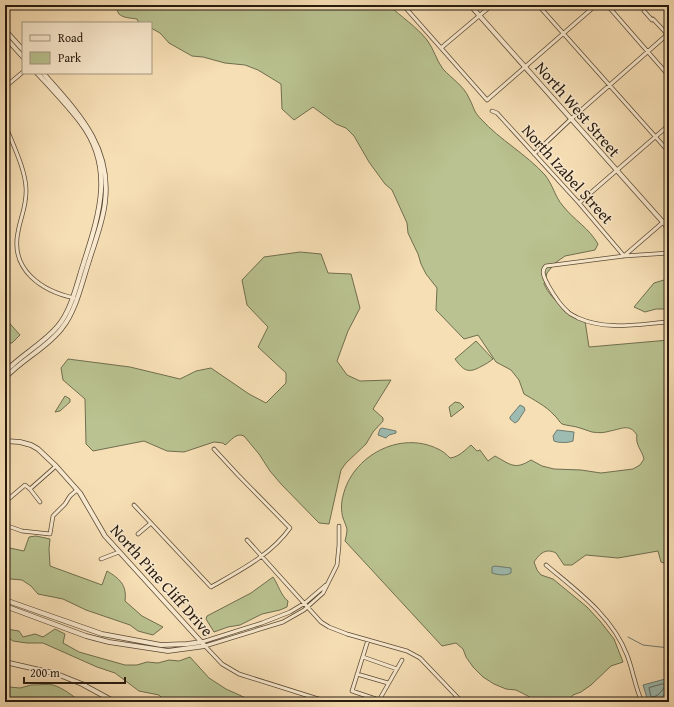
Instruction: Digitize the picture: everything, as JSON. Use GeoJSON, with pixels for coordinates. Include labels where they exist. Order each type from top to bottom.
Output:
{"type":"FeatureCollection","features":[{"type":"Feature","properties":{"kind":"street"},"geometry":{"type":"LineString","coordinates":[[403,5],[487,100],[596,5]]}},
{"type":"Feature","properties":{"kind":"street","name":"North West Street"},"geometry":{"type":"LineString","coordinates":[[470,5],[669,229]]}},
{"type":"Feature","properties":{"kind":"street"},"geometry":{"type":"LineString","coordinates":[[441,48],[492,5]]}},
{"type":"Feature","properties":{"kind":"street"},"geometry":{"type":"LineString","coordinates":[[538,5],[669,152]]}},
{"type":"Feature","properties":{"kind":"street"},"geometry":{"type":"LineString","coordinates":[[607,5],[669,76]]}},
{"type":"Feature","properties":{"kind":"street"},"geometry":{"type":"LineString","coordinates":[[534,154],[571,119],[668,34],[644,12]]}},
{"type":"Feature","properties":{"kind":"street"},"geometry":{"type":"LineString","coordinates":[[5,30],[22,49]]}},
{"type":"Feature","properties":{"kind":"street"},"geometry":{"type":"LineString","coordinates":[[5,37],[22,56]]}},
{"type":"Feature","properties":{"kind":"street"},"geometry":{"type":"LineString","coordinates":[[5,87],[22,73]]}},
{"type":"Feature","properties":{"kind":"street"},"geometry":{"type":"LineString","coordinates":[[5,372],[52,332],[59,325],[68,311],[74,298],[100,208],[100,172],[94,147],[81,123],[38,74]]}},
{"type":"Feature","properties":{"kind":"street"},"geometry":{"type":"LineString","coordinates":[[5,378],[58,333],[66,323],[102,218],[105,202],[105,166],[99,148],[85,123],[44,74]]}},
{"type":"Feature","properties":{"kind":"street","name":"North Izabel Street"},"geometry":{"type":"LineString","coordinates":[[492,111],[497,113],[579,203],[624,256]]}},
{"type":"Feature","properties":{"kind":"street"},"geometry":{"type":"LineString","coordinates":[[5,124],[23,173],[26,186],[26,202],[17,233],[20,258],[27,272],[36,282],[50,291],[74,298]]}},
{"type":"Feature","properties":{"kind":"street"},"geometry":{"type":"LineString","coordinates":[[579,203],[669,125]]}},
{"type":"Feature","properties":{"kind":"street"},"geometry":{"type":"LineString","coordinates":[[624,256],[669,217]]}},
{"type":"Feature","properties":{"kind":"street"},"geometry":{"type":"LineString","coordinates":[[669,253],[624,256],[546,266],[542,271],[547,284],[567,311],[590,322],[620,326],[669,322]]}},
{"type":"Feature","properties":{"kind":"street","name":"North Pine Cliff Drive"},"geometry":{"type":"LineString","coordinates":[[5,441],[20,442],[31,445],[38,449],[56,466],[77,490],[100,529],[119,552],[222,664],[239,674],[328,702]]}},
{"type":"Feature","properties":{"kind":"street"},"geometry":{"type":"LineString","coordinates":[[134,505],[211,587],[246,568],[261,556],[290,528],[214,449]]}},
{"type":"Feature","properties":{"kind":"street"},"geometry":{"type":"LineString","coordinates":[[30,490],[56,466]]}},
{"type":"Feature","properties":{"kind":"street"},"geometry":{"type":"LineString","coordinates":[[5,502],[25,485],[40,502]]}},
{"type":"Feature","properties":{"kind":"street"},"geometry":{"type":"LineString","coordinates":[[5,525],[22,531],[50,534],[53,516],[77,490]]}},
{"type":"Feature","properties":{"kind":"street"},"geometry":{"type":"LineString","coordinates":[[138,534],[151,523]]}},
{"type":"Feature","properties":{"kind":"street"},"geometry":{"type":"LineString","coordinates":[[5,606],[93,638],[172,651],[206,646],[288,620],[323,593],[337,565],[339,545],[338,526]]}},
{"type":"Feature","properties":{"kind":"street"},"geometry":{"type":"LineString","coordinates":[[247,540],[321,622],[329,627],[407,651],[420,658],[462,702]]}},
{"type":"Feature","properties":{"kind":"street"},"geometry":{"type":"LineString","coordinates":[[101,560],[119,552]]}},
{"type":"Feature","properties":{"kind":"street"},"geometry":{"type":"LineString","coordinates":[[546,565],[585,596],[612,628],[627,655],[642,702]]}},
{"type":"Feature","properties":{"kind":"street"},"geometry":{"type":"LineString","coordinates":[[5,600],[95,632],[160,645],[187,644],[202,642],[262,623],[290,612],[304,603],[326,585]]}},
{"type":"Feature","properties":{"kind":"street"},"geometry":{"type":"LineString","coordinates":[[262,623],[264,627]]}},
{"type":"Feature","properties":{"kind":"street"},"geometry":{"type":"LineString","coordinates":[[368,640],[352,691],[379,701],[402,660]]}},
{"type":"Feature","properties":{"kind":"street"},"geometry":{"type":"LineString","coordinates":[[159,650],[160,645]]}},
{"type":"Feature","properties":{"kind":"street"},"geometry":{"type":"LineString","coordinates":[[362,657],[397,668]]}},
{"type":"Feature","properties":{"kind":"street"},"geometry":{"type":"LineString","coordinates":[[5,662],[57,674],[82,684],[115,702]]}},
{"type":"Feature","properties":{"kind":"street"},"geometry":{"type":"LineString","coordinates":[[357,674],[388,683]]}},
{"type":"Feature","properties":{"kind":"green space"},"geometry":{"type":"Polygon","coordinates":[[[113,5],[389,5],[418,30],[427,40],[443,69],[467,94],[478,116],[496,134],[538,167],[545,175],[560,202],[567,211],[590,233],[598,244],[595,250],[565,256],[555,263],[547,273],[544,284],[556,301],[585,321],[589,347],[669,340],[669,568],[667,564],[661,562],[658,551],[618,558],[586,555],[572,565],[564,565],[556,553],[546,551],[534,562],[541,575],[553,579],[587,607],[600,621],[614,639],[623,662],[611,666],[591,685],[581,692],[573,695],[567,702],[535,702],[528,696],[516,690],[506,689],[494,684],[483,677],[473,667],[466,657],[463,649],[456,643],[442,646],[345,541],[347,529],[342,513],[343,496],[348,482],[356,469],[380,450],[394,445],[408,443],[423,444],[440,450],[450,458],[459,455],[471,445],[477,451],[480,450],[488,461],[495,456],[505,462],[517,466],[531,460],[542,466],[554,469],[581,470],[601,473],[633,469],[640,465],[644,459],[638,445],[637,435],[634,431],[628,428],[596,433],[562,424],[540,403],[524,394],[519,380],[511,370],[496,362],[478,335],[464,339],[436,310],[437,288],[426,274],[421,264],[408,233],[407,223],[392,190],[385,184],[369,162],[354,136],[346,128],[336,124],[313,107],[294,120],[282,109],[281,84],[258,70],[245,65],[225,63],[203,57],[192,56],[169,43],[160,33],[152,29],[152,22],[138,22],[137,19],[127,18],[119,14],[113,5]]]}},
{"type":"Feature","properties":{"kind":"green space"},"geometry":{"type":"Polygon","coordinates":[[[300,252],[321,254],[328,273],[351,274],[360,308],[348,331],[337,361],[347,375],[360,381],[391,380],[373,409],[383,418],[383,421],[373,432],[366,444],[346,463],[341,470],[329,524],[319,523],[281,484],[259,454],[244,436],[241,435],[236,436],[225,445],[223,443],[214,442],[184,452],[167,451],[144,441],[93,451],[86,444],[85,399],[63,380],[61,368],[68,359],[130,367],[180,379],[196,371],[211,368],[249,394],[266,403],[286,383],[286,373],[258,347],[268,327],[247,305],[242,280],[264,257],[300,252]]]}},
{"type":"Feature","properties":{"kind":"green space"},"geometry":{"type":"Polygon","coordinates":[[[669,280],[669,309],[656,309],[645,312],[634,307],[654,283],[669,280]]]}},
{"type":"Feature","properties":{"kind":"green space"},"geometry":{"type":"Polygon","coordinates":[[[5,318],[20,335],[12,343],[5,343],[5,318]]]}},
{"type":"Feature","properties":{"kind":"green space"},"geometry":{"type":"Polygon","coordinates":[[[476,341],[493,359],[473,370],[464,369],[455,359],[476,341]]]}},
{"type":"Feature","properties":{"kind":"green space"},"geometry":{"type":"Polygon","coordinates":[[[65,396],[70,399],[70,402],[60,411],[55,412],[65,396]]]}},
{"type":"Feature","properties":{"kind":"green space"},"geometry":{"type":"Polygon","coordinates":[[[455,402],[460,403],[464,407],[451,417],[449,407],[455,402]]]}},
{"type":"Feature","properties":{"kind":"green space"},"geometry":{"type":"Polygon","coordinates":[[[36,536],[50,539],[50,566],[102,585],[107,571],[122,583],[125,591],[125,601],[142,616],[163,627],[153,635],[138,631],[130,625],[86,610],[63,599],[38,594],[31,586],[22,580],[5,577],[5,547],[24,551],[29,537],[36,536]]]}},
{"type":"Feature","properties":{"kind":"green space"},"geometry":{"type":"Polygon","coordinates":[[[273,577],[283,596],[288,601],[287,607],[262,614],[240,625],[214,632],[206,619],[207,616],[251,593],[273,577]]]}},
{"type":"Feature","properties":{"kind":"green space"},"geometry":{"type":"Polygon","coordinates":[[[6,629],[19,631],[23,637],[35,634],[43,637],[55,629],[65,634],[63,643],[79,652],[125,665],[137,665],[147,662],[158,663],[169,660],[179,661],[190,657],[209,678],[226,689],[248,699],[260,702],[166,702],[159,695],[139,691],[115,673],[97,667],[43,643],[13,641],[6,636],[6,629]]]}},
{"type":"Feature","properties":{"kind":"green space"},"geometry":{"type":"Polygon","coordinates":[[[31,685],[57,686],[81,702],[5,702],[5,688],[20,688],[31,685]]]}},
{"type":"Feature","properties":{"kind":"water"},"geometry":{"type":"Polygon","coordinates":[[[520,405],[524,407],[525,410],[515,423],[510,419],[510,417],[520,405]]]}},
{"type":"Feature","properties":{"kind":"water"},"geometry":{"type":"Polygon","coordinates":[[[382,428],[396,431],[396,433],[389,435],[386,438],[378,435],[380,429],[382,428]]]}},
{"type":"Feature","properties":{"kind":"water"},"geometry":{"type":"Polygon","coordinates":[[[557,430],[574,432],[573,441],[554,441],[553,436],[557,430]]]}},
{"type":"Feature","properties":{"kind":"water"},"geometry":{"type":"Polygon","coordinates":[[[492,567],[511,568],[511,573],[502,575],[492,573],[492,567]]]}},
{"type":"Feature","properties":{"kind":"water"},"geometry":{"type":"Polygon","coordinates":[[[669,678],[668,687],[664,695],[658,700],[648,701],[643,685],[669,678]]]}},
{"type":"Feature","properties":{"kind":"waterway"},"geometry":{"type":"LineString","coordinates":[[628,637],[643,645],[669,648]]}}]}
